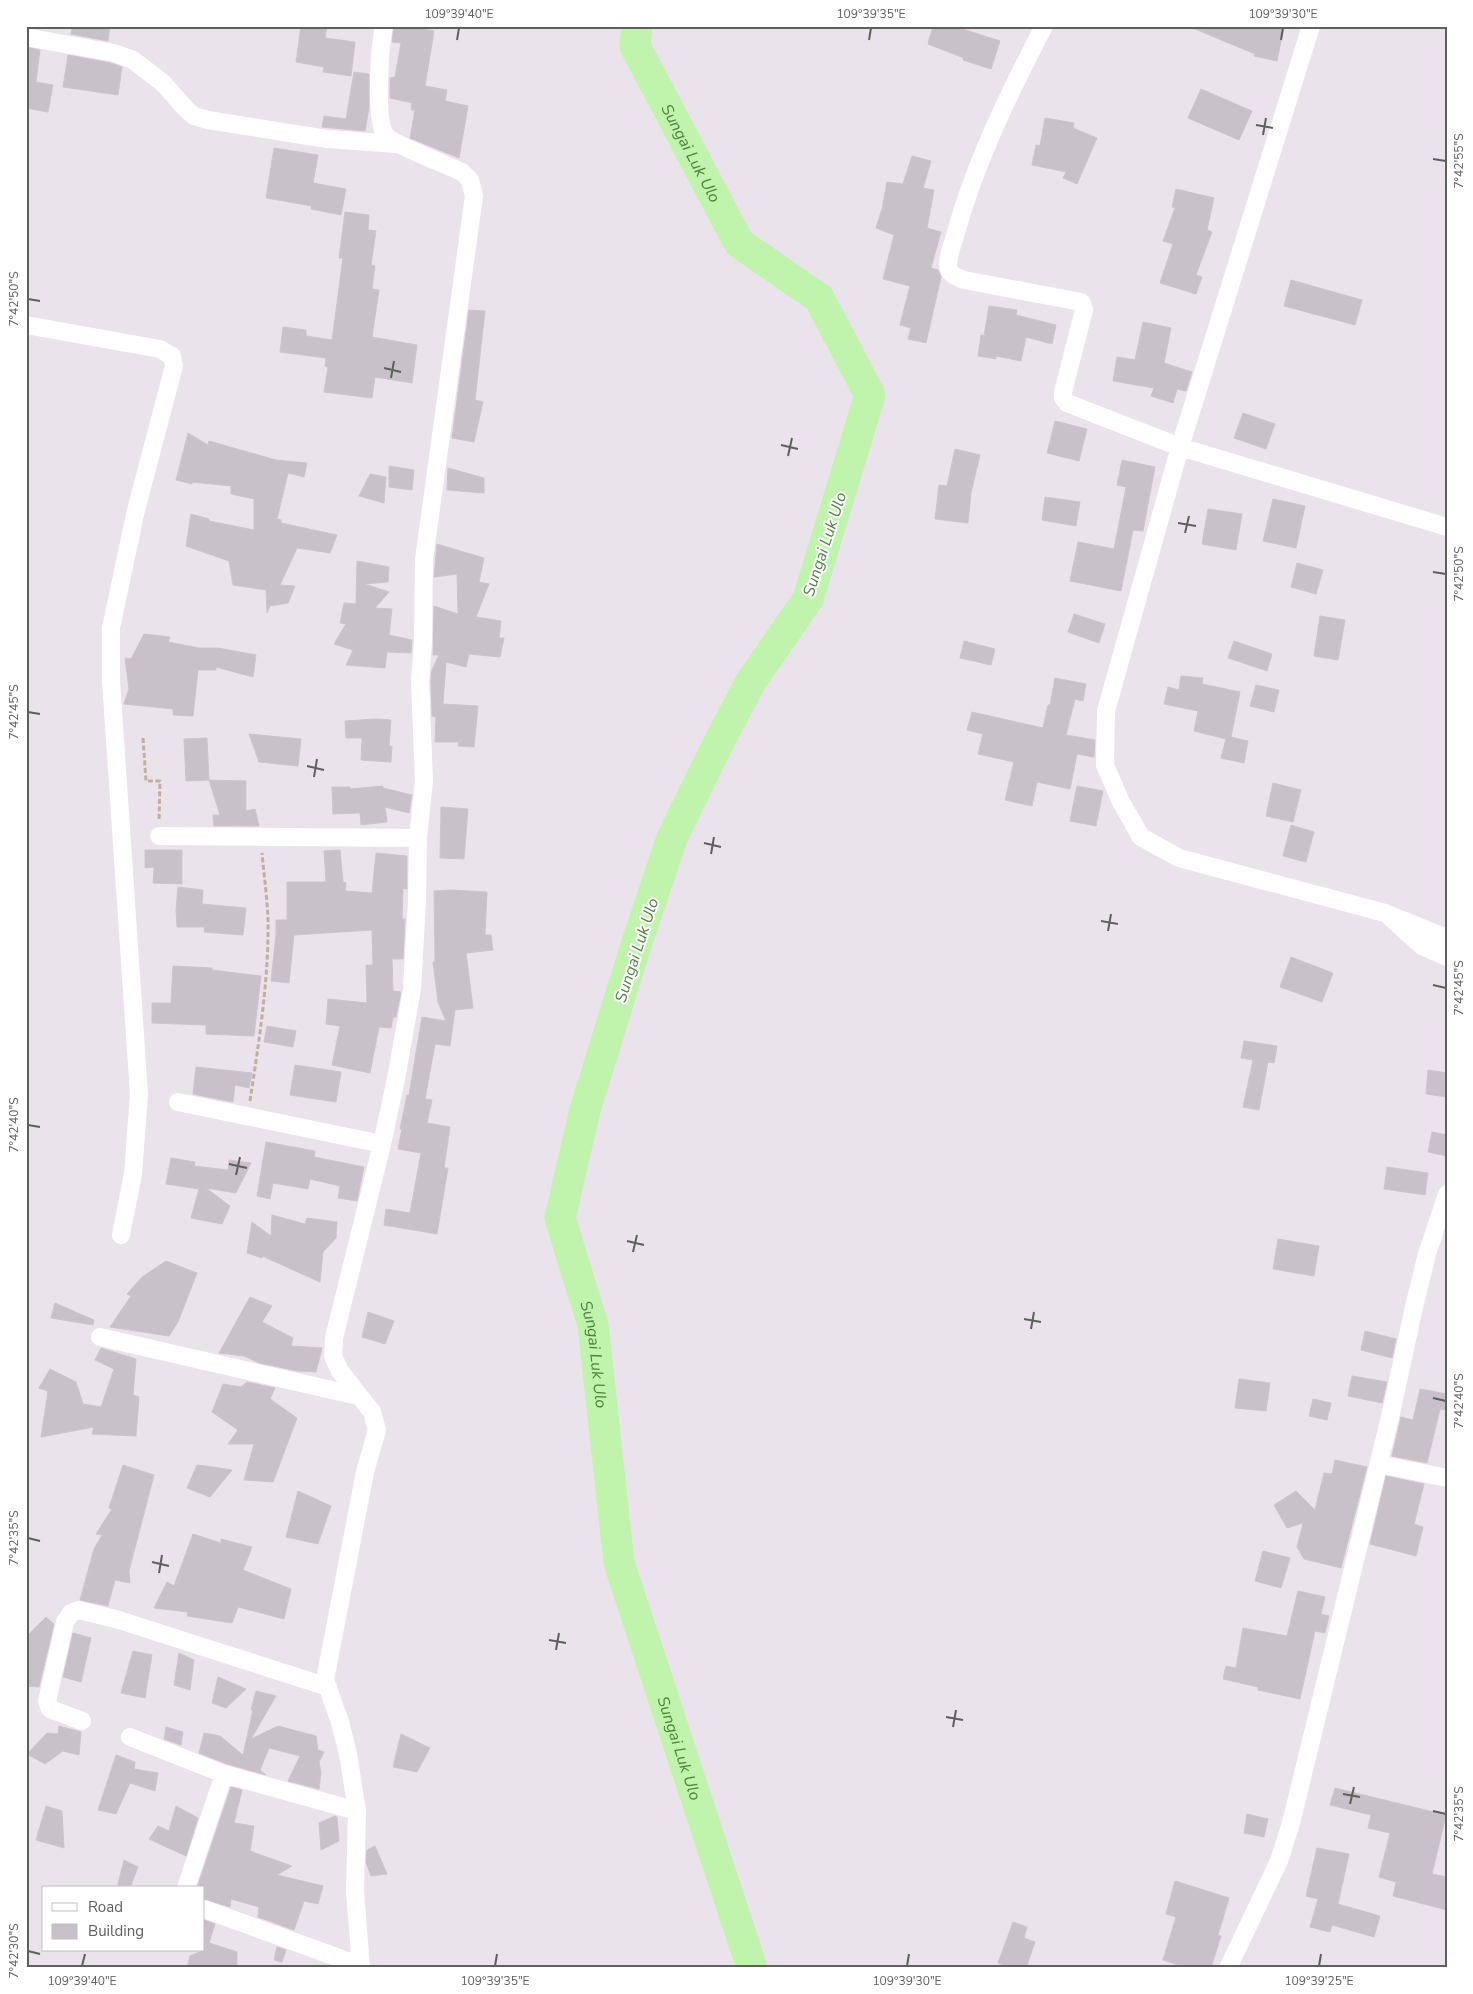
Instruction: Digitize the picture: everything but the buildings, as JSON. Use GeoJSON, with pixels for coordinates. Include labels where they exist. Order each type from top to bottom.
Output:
{"type":"FeatureCollection","features":[{"type":"Feature","properties":{"kind":"street"},"geometry":{"type":"LineString","coordinates":[[205,1909],[361,1967],[355,1891],[357,1811],[348,1754],[325,1680],[365,1472],[377,1430],[372,1412],[340,1371],[334,1356],[334,1338],[382,1144],[412,989],[417,902],[418,838],[424,782],[420,683],[423,641],[424,559],[474,196],[470,180],[462,172],[397,144],[386,136],[379,108],[384,26]]}},
{"type":"Feature","properties":{"kind":"street"},"geometry":{"type":"LineString","coordinates":[[1044,26],[1008,95],[964,200],[948,258],[949,270],[955,276],[964,280],[1084,304],[1063,392],[1067,402],[1180,447],[1447,527]]}},
{"type":"Feature","properties":{"kind":"street"},"geometry":{"type":"LineString","coordinates":[[1312,26],[1180,447],[1106,711],[1105,765],[1141,837],[1179,858],[1385,912],[1447,938]]}},
{"type":"Feature","properties":{"kind":"street"},"geometry":{"type":"LineString","coordinates":[[31,38],[114,53],[133,60],[163,83],[186,110],[194,116],[208,120],[327,139],[397,144]]}},
{"type":"Feature","properties":{"kind":"street"},"geometry":{"type":"LineString","coordinates":[[26,325],[160,349],[172,356],[174,366],[136,510],[111,628],[111,681],[139,1094],[133,1174],[121,1235]]}},
{"type":"Feature","properties":{"kind":"street"},"geometry":{"type":"LineString","coordinates":[[159,836],[418,838]]}},
{"type":"Feature","properties":{"kind":"street"},"geometry":{"type":"LineString","coordinates":[[1385,912],[1422,946],[1447,957]]}},
{"type":"Feature","properties":{"kind":"street"},"geometry":{"type":"LineString","coordinates":[[178,1102],[382,1144]]}},
{"type":"Feature","properties":{"kind":"street"},"geometry":{"type":"LineString","coordinates":[[1228,1968],[1279,1861],[1291,1823],[1379,1464],[1425,1263],[1447,1194]]}},
{"type":"Feature","properties":{"kind":"street"},"geometry":{"type":"LineString","coordinates":[[100,1337],[358,1396]]}},
{"type":"Feature","properties":{"kind":"street"},"geometry":{"type":"LineString","coordinates":[[1379,1464],[1447,1478]]}},
{"type":"Feature","properties":{"kind":"street"},"geometry":{"type":"LineString","coordinates":[[82,1721],[50,1709],[48,1706],[48,1693],[64,1622],[71,1613],[79,1610],[119,1620],[328,1687]]}},
{"type":"Feature","properties":{"kind":"street"},"geometry":{"type":"LineString","coordinates":[[130,1737],[224,1774],[357,1811]]}},
{"type":"Feature","properties":{"kind":"street"},"geometry":{"type":"LineString","coordinates":[[187,1886],[224,1774]]}},
{"type":"Feature","properties":{"kind":"path"},"geometry":{"type":"LineString","coordinates":[[143,738],[146,781],[160,781],[159,836]]}},
{"type":"Feature","properties":{"kind":"path"},"geometry":{"type":"LineString","coordinates":[[248,1116],[261,1027],[266,971],[268,918],[261,837]]}},
{"type":"Feature","properties":{"kind":"waterway","name":"Sungai Luk Ulo"},"geometry":{"type":"LineString","coordinates":[[637,26],[635,46],[739,243],[819,298],[870,395],[808,599],[750,683],[672,838],[638,939],[585,1110],[560,1218],[593,1325],[619,1563],[752,1968]]}}]}
